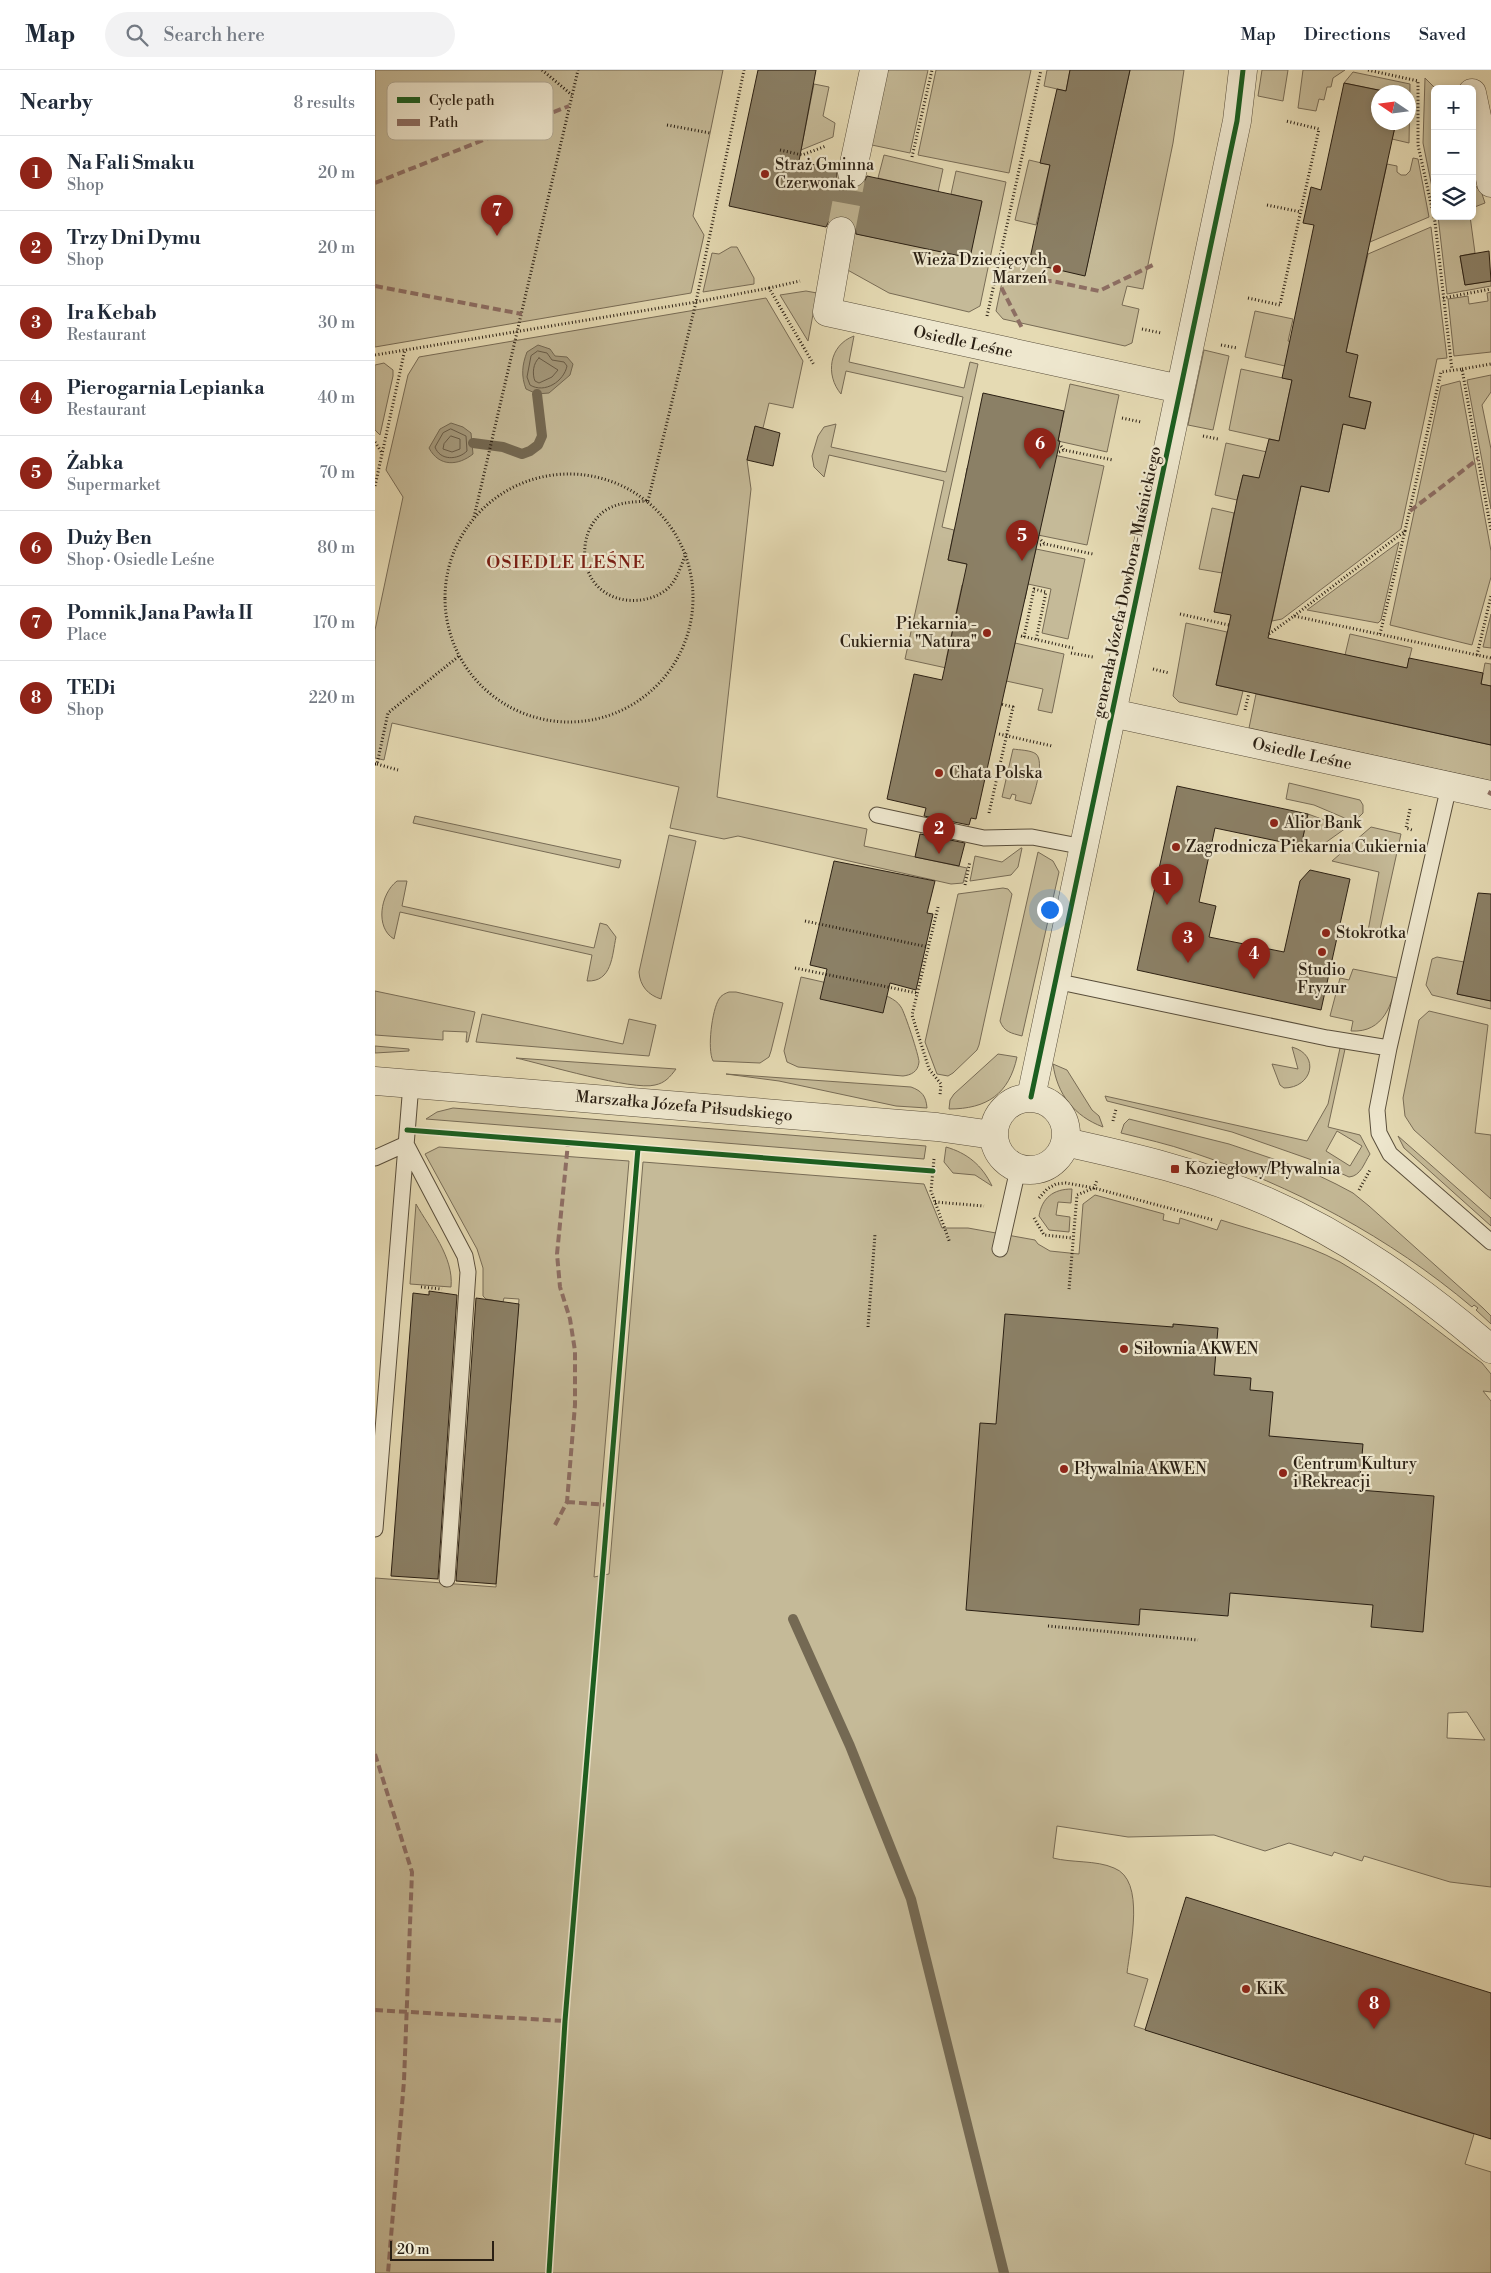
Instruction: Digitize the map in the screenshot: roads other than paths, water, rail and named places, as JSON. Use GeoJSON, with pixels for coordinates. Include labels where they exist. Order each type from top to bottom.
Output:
{"type":"FeatureCollection","features":[{"type":"Feature","properties":{"kind":"street"},"geometry":{"type":"LineString","coordinates":[[852,173],[874,70]]}},
{"type":"Feature","properties":{"kind":"street","name":"generała Józefa Dowbora-Muśnickiego"},"geometry":{"type":"LineString","coordinates":[[1031,1097],[1237,121],[1243,70]]}},
{"type":"Feature","properties":{"kind":"street"},"geometry":{"type":"LineString","coordinates":[[1465,70],[1470,85]]}},
{"type":"Feature","properties":{"kind":"street"},"geometry":{"type":"LineString","coordinates":[[1476,111],[1491,183]]}},
{"type":"Feature","properties":{"kind":"street","name":"Osiedle Leśne"},"geometry":{"type":"LineString","coordinates":[[841,231],[827,312],[1180,389]]}},
{"type":"Feature","properties":{"kind":"street","name":"Osiedle Leśne"},"geometry":{"type":"LineString","coordinates":[[1112,713],[1491,795]]}},
{"type":"Feature","properties":{"kind":"street","name":"Marszałka Józefa Piłsudskiego"},"geometry":{"type":"LineString","coordinates":[[375,1081],[937,1127],[993,1135]]}},
{"type":"Feature","properties":{"kind":"street"},"geometry":{"type":"LineString","coordinates":[[1031,1097],[1040,1099],[1057,1109],[1066,1126],[1065,1142],[1059,1157],[1051,1165],[1040,1170],[1028,1171],[1018,1169],[1005,1161],[993,1135],[994,1126],[1001,1111],[1014,1101],[1031,1097]]}},
{"type":"Feature","properties":{"kind":"street"},"geometry":{"type":"LineString","coordinates":[[1065,1142],[1175,1169],[1266,1201],[1349,1244],[1403,1278],[1448,1311],[1491,1349]]}},
{"type":"Feature","properties":{"kind":"lane"},"geometry":{"type":"LineString","coordinates":[[1449,786],[1389,1048],[1377,1110],[1379,1133],[1390,1154],[1491,1242]]}},
{"type":"Feature","properties":{"kind":"lane"},"geometry":{"type":"LineString","coordinates":[[877,815],[984,838],[1032,837],[1083,847]]}},
{"type":"Feature","properties":{"kind":"lane"},"geometry":{"type":"LineString","coordinates":[[1055,981],[1327,1038],[1389,1048]]}},
{"type":"Feature","properties":{"kind":"lane"},"geometry":{"type":"LineString","coordinates":[[375,1529],[411,1084]]}},
{"type":"Feature","properties":{"kind":"lane"},"geometry":{"type":"LineString","coordinates":[[375,1158],[406,1144]]}},
{"type":"Feature","properties":{"kind":"lane"},"geometry":{"type":"LineString","coordinates":[[406,1144],[465,1256],[468,1291],[447,1579]]}},
{"type":"Feature","properties":{"kind":"lane"},"geometry":{"type":"LineString","coordinates":[[1000,1249],[1018,1169]]}},
{"type":"Feature","properties":{"kind":"water"},"geometry":{"type":"Polygon","coordinates":[[[538,345],[550,349],[555,356],[567,357],[573,364],[570,375],[549,393],[537,394],[526,389],[523,380],[523,366],[527,352],[538,345]]]}},
{"type":"Feature","properties":{"kind":"water"},"geometry":{"type":"Polygon","coordinates":[[[451,423],[463,427],[471,433],[473,454],[461,461],[449,463],[438,459],[429,448],[440,429],[451,423]]]}},
{"type":"Feature","properties":{"kind":"waterway"},"geometry":{"type":"LineString","coordinates":[[473,443],[503,447],[522,454],[538,445],[542,436],[537,394]]}},
{"type":"Feature","properties":{"kind":"waterway"},"geometry":{"type":"LineString","coordinates":[[793,1619],[850,1746],[911,1899],[1004,2273]]}},
{"type":"Feature","properties":{"kind":"tunnel"},"geometry":{"type":"LineString","coordinates":[[841,231],[852,173]]}},
{"type":"Feature","properties":{"kind":"place","name":"Straż Gminna Czerwonak"},"geometry":{"type":"Point","coordinates":[765,174]}},
{"type":"Feature","properties":{"kind":"place","name":"Pomnik Jana Pawła II"},"geometry":{"type":"Point","coordinates":[497,236]}},
{"type":"Feature","properties":{"kind":"place","name":"Wieża Dziecięcych Marzeń"},"geometry":{"type":"Point","coordinates":[1057,269]}},
{"type":"Feature","properties":{"kind":"place","name":"Duży Ben"},"geometry":{"type":"Point","coordinates":[1040,469]}},
{"type":"Feature","properties":{"kind":"place","name":"Żabka"},"geometry":{"type":"Point","coordinates":[1022,561]}},
{"type":"Feature","properties":{"kind":"place","name":"Piekarnia - Cukiernia \"Natura\""},"geometry":{"type":"Point","coordinates":[987,633]}},
{"type":"Feature","properties":{"kind":"place","name":"Chata Polska"},"geometry":{"type":"Point","coordinates":[939,773]}},
{"type":"Feature","properties":{"kind":"place","name":"Alior Bank"},"geometry":{"type":"Point","coordinates":[1274,823]}},
{"type":"Feature","properties":{"kind":"place","name":"Zagrodnicza Piekarnia Cukiernia"},"geometry":{"type":"Point","coordinates":[1176,847]}},
{"type":"Feature","properties":{"kind":"place","name":"Trzy Dni Dymu"},"geometry":{"type":"Point","coordinates":[939,854]}},
{"type":"Feature","properties":{"kind":"place","name":"Na Fali Smaku"},"geometry":{"type":"Point","coordinates":[1167,905]}},
{"type":"Feature","properties":{"kind":"place","name":"Stokrotka"},"geometry":{"type":"Point","coordinates":[1326,933]}},
{"type":"Feature","properties":{"kind":"place","name":"Studio Fryzur"},"geometry":{"type":"Point","coordinates":[1322,952]}},
{"type":"Feature","properties":{"kind":"place","name":"Ira Kebab"},"geometry":{"type":"Point","coordinates":[1188,963]}},
{"type":"Feature","properties":{"kind":"place","name":"Pierogarnia Lepianka"},"geometry":{"type":"Point","coordinates":[1254,979]}},
{"type":"Feature","properties":{"kind":"place","name":"Koziegłowy/Pływalnia"},"geometry":{"type":"Point","coordinates":[1175,1169]}},
{"type":"Feature","properties":{"kind":"place","name":"Siłownia AKWEN"},"geometry":{"type":"Point","coordinates":[1124,1349]}},
{"type":"Feature","properties":{"kind":"place","name":"Pływalnia AKWEN"},"geometry":{"type":"Point","coordinates":[1064,1469]}},
{"type":"Feature","properties":{"kind":"place","name":"Centrum Kultury i Rekreacji"},"geometry":{"type":"Point","coordinates":[1283,1473]}},
{"type":"Feature","properties":{"kind":"place","name":"KiK"},"geometry":{"type":"Point","coordinates":[1246,1989]}},
{"type":"Feature","properties":{"kind":"place","name":"TEDi"},"geometry":{"type":"Point","coordinates":[1374,2029]}},
{"type":"Feature","properties":{"kind":"district","name":"OSIEDLE LEŚNE"},"geometry":{"type":"Point","coordinates":[566,562]}}]}
